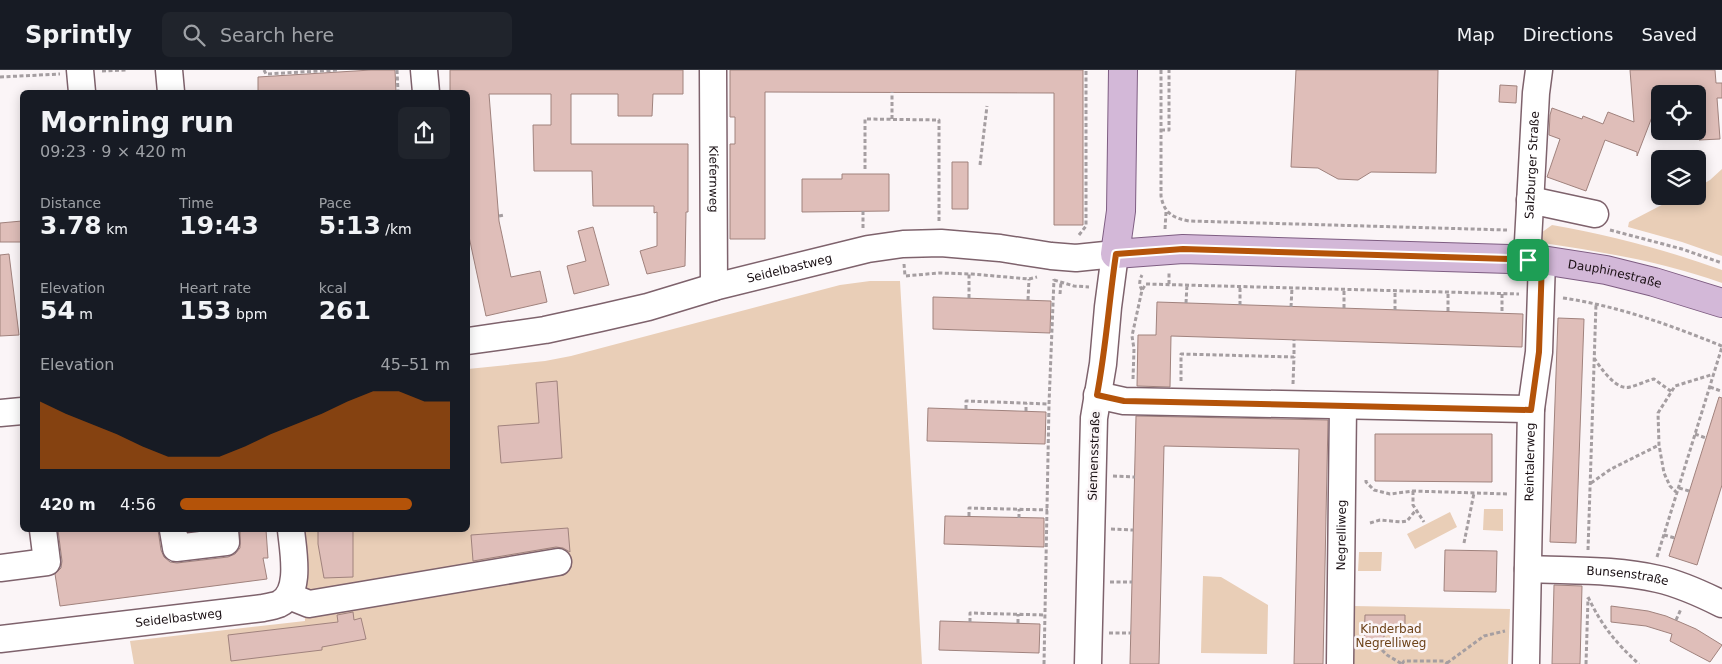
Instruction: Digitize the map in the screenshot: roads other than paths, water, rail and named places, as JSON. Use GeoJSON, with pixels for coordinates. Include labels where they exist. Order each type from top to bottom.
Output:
{"type":"FeatureCollection","features":[{"type":"Feature","properties":{"kind":"main road","name":"Siemensstraße"},"geometry":{"type":"LineString","coordinates":[[1116,254],[1121,211],[1123,70]]}},
{"type":"Feature","properties":{"kind":"main road","name":"Dauphinestraße"},"geometry":{"type":"LineString","coordinates":[[1116,254],[1183,249],[1535,260],[1606,270],[1654,282],[1722,304]]}},
{"type":"Feature","properties":{"kind":"street"},"geometry":{"type":"LineString","coordinates":[[80,70],[82,90]]}},
{"type":"Feature","properties":{"kind":"street"},"geometry":{"type":"LineString","coordinates":[[170,70],[171,90]]}},
{"type":"Feature","properties":{"kind":"street"},"geometry":{"type":"LineString","coordinates":[[424,70],[426,90]]}},
{"type":"Feature","properties":{"kind":"street","name":"Kiefernweg"},"geometry":{"type":"LineString","coordinates":[[713,70],[714,287]]}},
{"type":"Feature","properties":{"kind":"street","name":"Salzburger Straße"},"geometry":{"type":"LineString","coordinates":[[1535,260],[1528,229],[1536,93],[1540,70]]}},
{"type":"Feature","properties":{"kind":"street"},"geometry":{"type":"LineString","coordinates":[[1530,200],[1600,222]]}},
{"type":"Feature","properties":{"kind":"street","name":"Seidelbastweg"},"geometry":{"type":"LineString","coordinates":[[470,341],[545,330],[600,318],[842,255],[903,244],[941,243],[1000,248],[1076,258],[1116,254]]}},
{"type":"Feature","properties":{"kind":"street","name":"Siemensstraße"},"geometry":{"type":"LineString","coordinates":[[1088,664],[1094,418],[1107,397],[1103,364],[1108,307],[1116,254]]}},
{"type":"Feature","properties":{"kind":"street","name":"Reintalerweg"},"geometry":{"type":"LineString","coordinates":[[1526,664],[1531,410],[1539,352],[1540,295],[1535,260]]}},
{"type":"Feature","properties":{"kind":"street"},"geometry":{"type":"LineString","coordinates":[[1107,397],[1342,406],[1531,410]]}},
{"type":"Feature","properties":{"kind":"street","name":"Negrelliweg"},"geometry":{"type":"LineString","coordinates":[[1340,664],[1342,406]]}},
{"type":"Feature","properties":{"kind":"street"},"geometry":{"type":"LineString","coordinates":[[0,413],[20,411]]}},
{"type":"Feature","properties":{"kind":"street"},"geometry":{"type":"LineString","coordinates":[[0,568],[47,562],[42,532]]}},
{"type":"Feature","properties":{"kind":"street"},"geometry":{"type":"LineString","coordinates":[[173,532],[176,548],[226,542],[226,532]]}},
{"type":"Feature","properties":{"kind":"street"},"geometry":{"type":"LineString","coordinates":[[291,532],[294,576],[289,596],[309,604],[558,562]]}},
{"type":"Feature","properties":{"kind":"street","name":"Bunsenstraße"},"geometry":{"type":"LineString","coordinates":[[1528,569],[1629,574],[1659,579],[1692,590],[1722,604]]}},
{"type":"Feature","properties":{"kind":"street","name":"Seidelbastweg"},"geometry":{"type":"LineString","coordinates":[[0,639],[263,608],[279,604],[289,596]]}},
{"type":"Feature","properties":{"kind":"park label","name":"Kinderbad Negrelliweg"},"geometry":{"type":"Point","coordinates":[1391,636]}}]}
